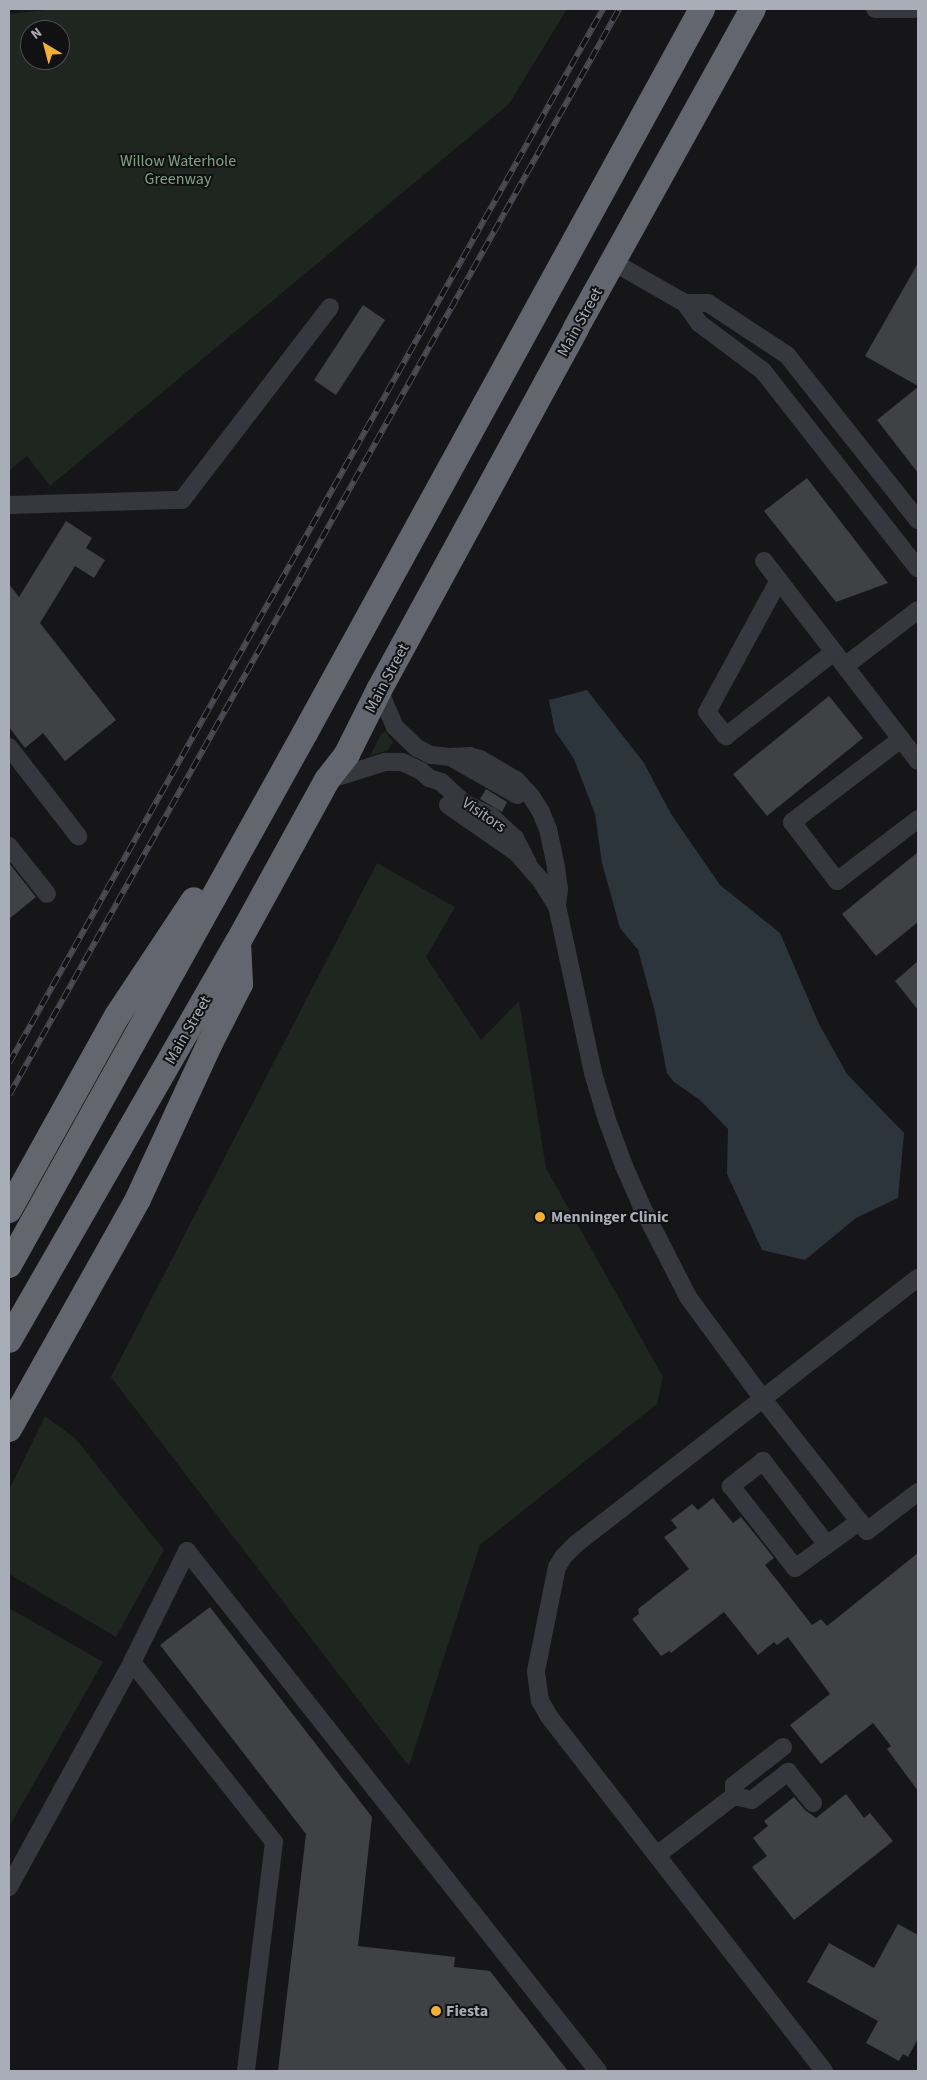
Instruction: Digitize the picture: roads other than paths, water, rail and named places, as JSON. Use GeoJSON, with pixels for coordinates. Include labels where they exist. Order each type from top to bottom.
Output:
{"type":"FeatureCollection","features":[{"type":"Feature","properties":{"kind":"highway"},"geometry":{"type":"LineString","coordinates":[[9,1265],[305,733],[702,9]]}},
{"type":"Feature","properties":{"kind":"highway","name":"Main Street"},"geometry":{"type":"LineString","coordinates":[[9,1340],[238,942],[327,780],[347,754],[379,690],[612,262],[753,9]]}},
{"type":"Feature","properties":{"kind":"highway"},"geometry":{"type":"LineString","coordinates":[[9,1210],[117,1016],[305,733]]}},
{"type":"Feature","properties":{"kind":"highway"},"geometry":{"type":"LineString","coordinates":[[9,1429],[138,1199],[210,1043],[240,984],[238,942]]}},
{"type":"Feature","properties":{"kind":"lane"},"geometry":{"type":"LineString","coordinates":[[875,9],[914,9]]}},
{"type":"Feature","properties":{"kind":"lane"},"geometry":{"type":"LineString","coordinates":[[612,262],[685,304],[699,323],[763,371],[918,569]]}},
{"type":"Feature","properties":{"kind":"lane"},"geometry":{"type":"LineString","coordinates":[[685,304],[708,303],[787,355],[918,520]]}},
{"type":"Feature","properties":{"kind":"lane"},"geometry":{"type":"LineString","coordinates":[[9,506],[182,500],[330,307]]}},
{"type":"Feature","properties":{"kind":"lane"},"geometry":{"type":"LineString","coordinates":[[764,561],[918,761]]}},
{"type":"Feature","properties":{"kind":"lane"},"geometry":{"type":"LineString","coordinates":[[779,580],[707,712],[726,736],[834,652]]}},
{"type":"Feature","properties":{"kind":"lane"},"geometry":{"type":"LineString","coordinates":[[845,666],[918,610]]}},
{"type":"Feature","properties":{"kind":"lane"},"geometry":{"type":"LineString","coordinates":[[379,690],[389,715],[400,733],[417,748],[431,755],[451,757],[460,755],[480,759],[516,780],[531,796],[537,806],[548,829],[558,889],[558,906],[593,1072],[624,1166],[664,1254],[688,1297],[763,1399],[868,1531],[918,1492]]}},
{"type":"Feature","properties":{"kind":"lane"},"geometry":{"type":"LineString","coordinates":[[901,739],[792,822],[837,881],[918,819]]}},
{"type":"Feature","properties":{"kind":"lane"},"geometry":{"type":"LineString","coordinates":[[9,747],[78,836]]}},
{"type":"Feature","properties":{"kind":"lane"},"geometry":{"type":"LineString","coordinates":[[425,774],[431,755]]}},
{"type":"Feature","properties":{"kind":"lane"},"geometry":{"type":"LineString","coordinates":[[327,780],[392,761],[402,762],[425,774],[433,789],[453,810],[484,829],[528,864],[558,906]]}},
{"type":"Feature","properties":{"kind":"lane"},"geometry":{"type":"LineString","coordinates":[[9,846],[47,894]]}},
{"type":"Feature","properties":{"kind":"lane"},"geometry":{"type":"LineString","coordinates":[[824,2071],[549,1716],[540,1702],[536,1671],[557,1567],[564,1556],[576,1544],[918,1278]]}},
{"type":"Feature","properties":{"kind":"lane"},"geometry":{"type":"LineString","coordinates":[[827,1545],[763,1461],[731,1486],[795,1568],[827,1545],[860,1521]]}},
{"type":"Feature","properties":{"kind":"lane"},"geometry":{"type":"LineString","coordinates":[[9,1887],[132,1662],[187,1551],[598,2071]]}},
{"type":"Feature","properties":{"kind":"lane"},"geometry":{"type":"LineString","coordinates":[[132,1662],[274,1842],[246,2071]]}},
{"type":"Feature","properties":{"kind":"lane"},"geometry":{"type":"LineString","coordinates":[[734,1796],[734,1785],[783,1748]]}},
{"type":"Feature","properties":{"kind":"lane"},"geometry":{"type":"LineString","coordinates":[[657,1855],[734,1796],[752,1800],[788,1772],[813,1802]]}},
{"type":"Feature","properties":{"kind":"railway"},"geometry":{"type":"LineString","coordinates":[[9,1063],[603,9]]}},
{"type":"Feature","properties":{"kind":"railway"},"geometry":{"type":"LineString","coordinates":[[9,1095],[619,9]]}},
{"type":"Feature","properties":{"kind":"place","name":"Menninger Clinic"},"geometry":{"type":"Point","coordinates":[540,1217]}},
{"type":"Feature","properties":{"kind":"place","name":"Fiesta"},"geometry":{"type":"Point","coordinates":[436,2011]}},
{"type":"Feature","properties":{"kind":"park label","name":"Willow Waterhole Greenway"},"geometry":{"type":"Point","coordinates":[178,170]}}]}
